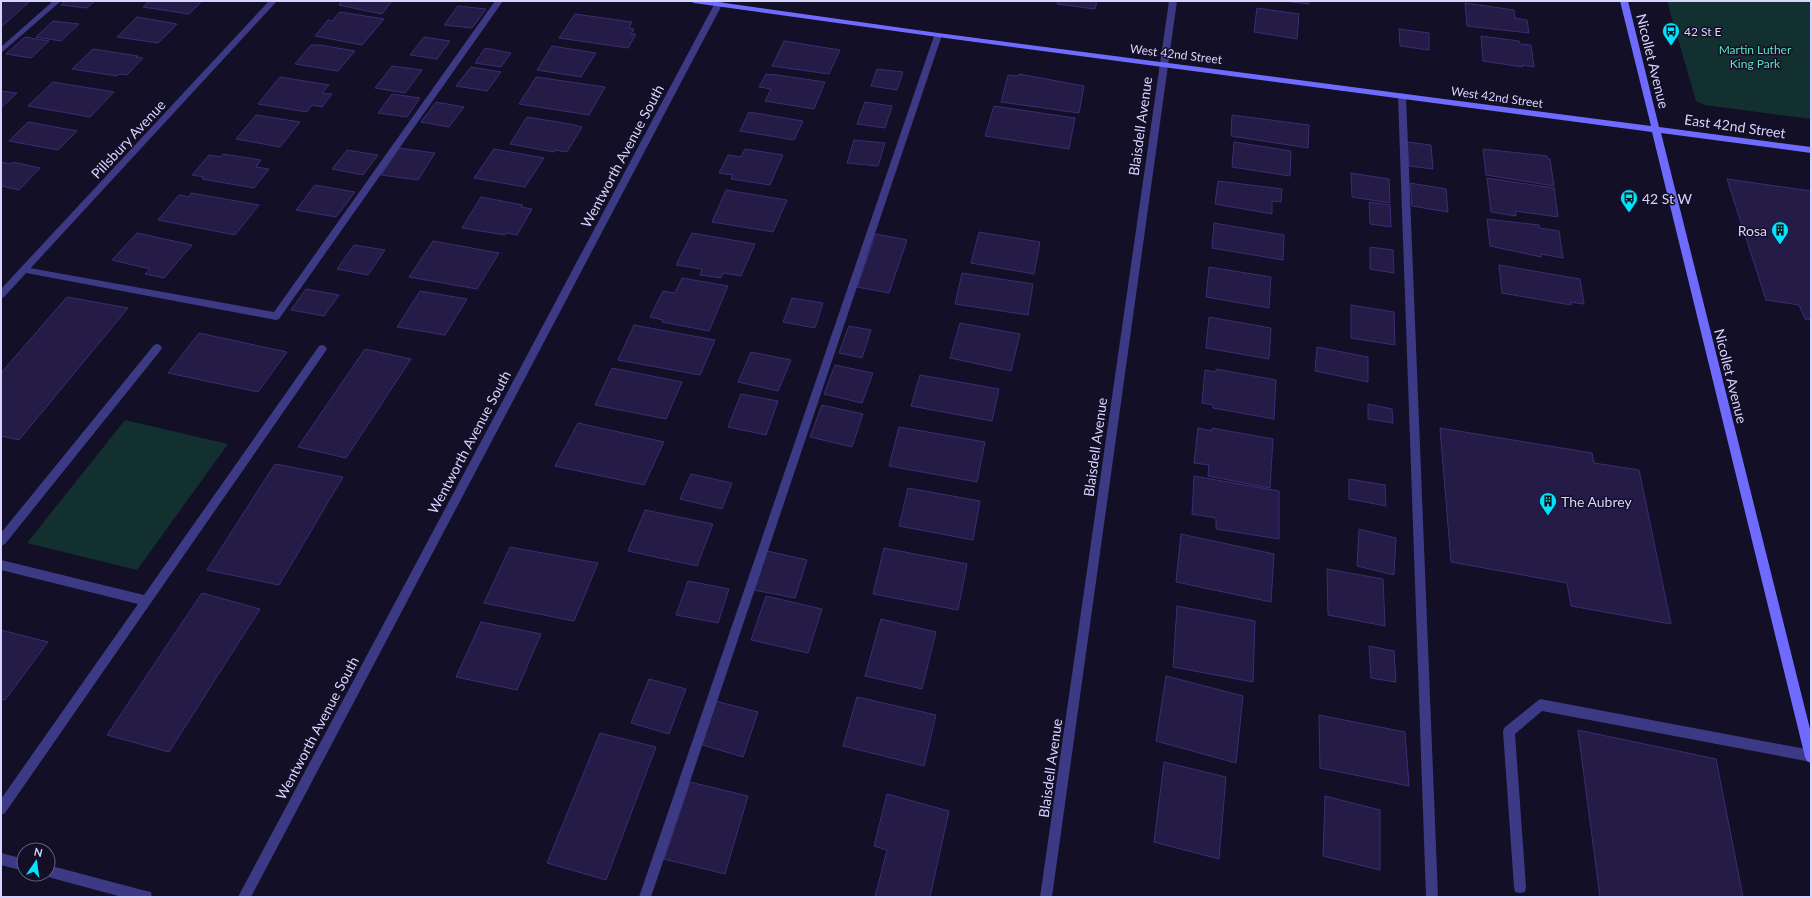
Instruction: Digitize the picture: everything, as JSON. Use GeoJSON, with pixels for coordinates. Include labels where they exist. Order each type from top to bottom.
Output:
{"type":"FeatureCollection","features":[{"type":"Feature","properties":{"kind":"street"},"geometry":{"type":"LineString","coordinates":[[1,51],[58,1]]}},
{"type":"Feature","properties":{"kind":"street","name":"Pillsbury Avenue"},"geometry":{"type":"LineString","coordinates":[[1,295],[273,1]]}},
{"type":"Feature","properties":{"kind":"street"},"geometry":{"type":"LineString","coordinates":[[24,270],[276,316],[499,1]]}},
{"type":"Feature","properties":{"kind":"street","name":"West 42nd Street"},"geometry":{"type":"LineString","coordinates":[[694,1],[719,3],[938,35],[1655,128]]}},
{"type":"Feature","properties":{"kind":"street","name":"Blaisdell Avenue"},"geometry":{"type":"LineString","coordinates":[[1046,897],[1173,1]]}},
{"type":"Feature","properties":{"kind":"street","name":"Nicollet Avenue"},"geometry":{"type":"LineString","coordinates":[[1624,1],[1811,756]]}},
{"type":"Feature","properties":{"kind":"street","name":"Wentworth Avenue South"},"geometry":{"type":"LineString","coordinates":[[244,897],[719,3]]}},
{"type":"Feature","properties":{"kind":"street"},"geometry":{"type":"LineString","coordinates":[[645,897],[938,35]]}},
{"type":"Feature","properties":{"kind":"street"},"geometry":{"type":"LineString","coordinates":[[1402,96],[1432,897]]}},
{"type":"Feature","properties":{"kind":"street","name":"East 42nd Street"},"geometry":{"type":"LineString","coordinates":[[1655,128],[1811,150]]}},
{"type":"Feature","properties":{"kind":"street"},"geometry":{"type":"LineString","coordinates":[[1,541],[158,348]]}},
{"type":"Feature","properties":{"kind":"street"},"geometry":{"type":"LineString","coordinates":[[1,809],[322,349]]}},
{"type":"Feature","properties":{"kind":"street"},"geometry":{"type":"LineString","coordinates":[[1,565],[147,601]]}},
{"type":"Feature","properties":{"kind":"street"},"geometry":{"type":"LineString","coordinates":[[1520,887],[1509,731],[1540,705],[1811,756]]}},
{"type":"Feature","properties":{"kind":"street"},"geometry":{"type":"LineString","coordinates":[[1,859],[16,863]]}},
{"type":"Feature","properties":{"kind":"street"},"geometry":{"type":"LineString","coordinates":[[56,874],[146,897]]}},
{"type":"Feature","properties":{"kind":"green space","name":"Martin Luther King Park"},"geometry":{"type":"Polygon","coordinates":[[[1667,1],[1811,1],[1811,119],[1705,105],[1696,101],[1667,1]]]}},
{"type":"Feature","properties":{"kind":"green space"},"geometry":{"type":"Polygon","coordinates":[[[125,420],[228,444],[137,570],[27,543],[125,420]]]}},
{"type":"Feature","properties":{"kind":"building"},"geometry":{"type":"Polygon","coordinates":[[[1,1],[24,1],[29,2],[1,27],[1,1]]]}},
{"type":"Feature","properties":{"kind":"building"},"geometry":{"type":"Polygon","coordinates":[[[65,1],[95,1],[87,8],[61,5],[65,1]]]}},
{"type":"Feature","properties":{"kind":"building"},"geometry":{"type":"Polygon","coordinates":[[[144,1],[202,1],[189,14],[143,7],[148,2],[144,1]]]}},
{"type":"Feature","properties":{"kind":"building"},"geometry":{"type":"Polygon","coordinates":[[[342,1],[392,1],[382,14],[339,5],[342,1]]]}},
{"type":"Feature","properties":{"kind":"building"},"geometry":{"type":"Polygon","coordinates":[[[1058,1],[1097,1],[1095,9],[1057,4],[1058,1]]]}},
{"type":"Feature","properties":{"kind":"building"},"geometry":{"type":"Polygon","coordinates":[[[1283,1],[1309,1],[1309,4],[1283,1]]]}},
{"type":"Feature","properties":{"kind":"building"},"geometry":{"type":"Polygon","coordinates":[[[1465,3],[1514,10],[1515,18],[1527,20],[1529,33],[1467,26],[1465,3]]]}},
{"type":"Feature","properties":{"kind":"building"},"geometry":{"type":"Polygon","coordinates":[[[458,6],[486,9],[472,28],[444,25],[458,6]]]}},
{"type":"Feature","properties":{"kind":"building"},"geometry":{"type":"Polygon","coordinates":[[[1257,8],[1299,14],[1297,39],[1254,32],[1257,8]]]}},
{"type":"Feature","properties":{"kind":"building"},"geometry":{"type":"Polygon","coordinates":[[[340,12],[384,19],[362,45],[315,36],[328,20],[332,21],[340,12]]]}},
{"type":"Feature","properties":{"kind":"building"},"geometry":{"type":"Polygon","coordinates":[[[575,14],[632,22],[629,28],[634,29],[631,34],[636,34],[628,48],[559,38],[575,14]]]}},
{"type":"Feature","properties":{"kind":"building"},"geometry":{"type":"Polygon","coordinates":[[[137,17],[177,24],[158,43],[117,37],[137,17]]]}},
{"type":"Feature","properties":{"kind":"building"},"geometry":{"type":"Polygon","coordinates":[[[53,21],[79,24],[61,41],[36,37],[53,21]]]}},
{"type":"Feature","properties":{"kind":"building"},"geometry":{"type":"Polygon","coordinates":[[[1399,29],[1429,33],[1429,50],[1400,46],[1399,29]]]}},
{"type":"Feature","properties":{"kind":"building"},"geometry":{"type":"Polygon","coordinates":[[[1481,36],[1519,41],[1520,44],[1531,45],[1534,67],[1522,65],[1523,67],[1483,61],[1481,36]]]}},
{"type":"Feature","properties":{"kind":"building"},"geometry":{"type":"Polygon","coordinates":[[[25,37],[49,41],[31,58],[6,54],[25,37]]]}},
{"type":"Feature","properties":{"kind":"building"},"geometry":{"type":"Polygon","coordinates":[[[424,37],[450,41],[437,59],[410,55],[424,37]]]}},
{"type":"Feature","properties":{"kind":"building"},"geometry":{"type":"Polygon","coordinates":[[[784,41],[840,50],[829,74],[772,66],[784,41]]]}},
{"type":"Feature","properties":{"kind":"building"},"geometry":{"type":"Polygon","coordinates":[[[311,45],[320,45],[355,51],[338,71],[295,64],[311,45]]]}},
{"type":"Feature","properties":{"kind":"building"},"geometry":{"type":"Polygon","coordinates":[[[552,46],[596,53],[581,77],[537,70],[552,46]]]}},
{"type":"Feature","properties":{"kind":"building"},"geometry":{"type":"Polygon","coordinates":[[[485,48],[511,53],[501,67],[475,63],[485,48]]]}},
{"type":"Feature","properties":{"kind":"building"},"geometry":{"type":"Polygon","coordinates":[[[93,49],[143,58],[127,75],[119,74],[117,76],[72,69],[93,49]]]}},
{"type":"Feature","properties":{"kind":"building"},"geometry":{"type":"Polygon","coordinates":[[[392,66],[422,70],[405,93],[375,88],[392,66]]]}},
{"type":"Feature","properties":{"kind":"building"},"geometry":{"type":"Polygon","coordinates":[[[471,67],[501,72],[487,91],[456,86],[471,67]]]}},
{"type":"Feature","properties":{"kind":"building"},"geometry":{"type":"Polygon","coordinates":[[[877,69],[903,72],[897,90],[871,86],[877,69]]]}},
{"type":"Feature","properties":{"kind":"building"},"geometry":{"type":"Polygon","coordinates":[[[766,74],[825,82],[814,109],[765,101],[771,89],[759,87],[766,74]]]}},
{"type":"Feature","properties":{"kind":"building"},"geometry":{"type":"Polygon","coordinates":[[[1019,74],[1084,86],[1079,113],[1001,102],[1008,75],[1018,76],[1019,74]]]}},
{"type":"Feature","properties":{"kind":"building"},"geometry":{"type":"Polygon","coordinates":[[[280,77],[329,85],[322,93],[332,94],[322,107],[312,105],[307,112],[258,104],[280,77]]]}},
{"type":"Feature","properties":{"kind":"building"},"geometry":{"type":"Polygon","coordinates":[[[536,77],[605,87],[589,115],[519,104],[536,77]]]}},
{"type":"Feature","properties":{"kind":"building"},"geometry":{"type":"Polygon","coordinates":[[[53,82],[114,92],[90,117],[28,106],[53,82]]]}},
{"type":"Feature","properties":{"kind":"building"},"geometry":{"type":"Polygon","coordinates":[[[1,91],[17,93],[1,108],[1,91]]]}},
{"type":"Feature","properties":{"kind":"building"},"geometry":{"type":"Polygon","coordinates":[[[392,94],[420,98],[407,117],[378,113],[392,94]]]}},
{"type":"Feature","properties":{"kind":"building"},"geometry":{"type":"Polygon","coordinates":[[[436,102],[464,107],[449,127],[421,122],[436,102]]]}},
{"type":"Feature","properties":{"kind":"building"},"geometry":{"type":"Polygon","coordinates":[[[865,102],[892,106],[885,128],[857,124],[865,102]]]}},
{"type":"Feature","properties":{"kind":"building"},"geometry":{"type":"Polygon","coordinates":[[[994,106],[1075,118],[1069,149],[985,136],[994,106]]]}},
{"type":"Feature","properties":{"kind":"building"},"geometry":{"type":"Polygon","coordinates":[[[749,112],[803,121],[794,140],[740,131],[749,112]]]}},
{"type":"Feature","properties":{"kind":"building"},"geometry":{"type":"Polygon","coordinates":[[[256,115],[300,122],[280,147],[236,139],[256,115]]]}},
{"type":"Feature","properties":{"kind":"building"},"geometry":{"type":"Polygon","coordinates":[[[1232,115],[1309,125],[1308,148],[1231,136],[1232,115]]]}},
{"type":"Feature","properties":{"kind":"building"},"geometry":{"type":"Polygon","coordinates":[[[527,117],[582,127],[567,152],[555,150],[554,152],[510,144],[527,117]]]}},
{"type":"Feature","properties":{"kind":"building"},"geometry":{"type":"Polygon","coordinates":[[[28,122],[77,131],[58,150],[9,141],[28,122]]]}},
{"type":"Feature","properties":{"kind":"building"},"geometry":{"type":"Polygon","coordinates":[[[854,140],[885,143],[878,166],[847,163],[854,140]]]}},
{"type":"Feature","properties":{"kind":"building"},"geometry":{"type":"Polygon","coordinates":[[[1234,142],[1291,151],[1290,176],[1232,167],[1234,142]]]}},
{"type":"Feature","properties":{"kind":"building"},"geometry":{"type":"Polygon","coordinates":[[[1407,142],[1431,145],[1433,169],[1409,166],[1407,142]]]}},
{"type":"Feature","properties":{"kind":"building"},"geometry":{"type":"Polygon","coordinates":[[[399,148],[435,153],[418,180],[381,175],[399,148]]]}},
{"type":"Feature","properties":{"kind":"building"},"geometry":{"type":"Polygon","coordinates":[[[494,149],[544,158],[525,187],[474,178],[494,149]]]}},
{"type":"Feature","properties":{"kind":"building"},"geometry":{"type":"Polygon","coordinates":[[[745,149],[783,155],[770,185],[731,179],[733,175],[719,173],[728,155],[741,157],[745,149]]]}},
{"type":"Feature","properties":{"kind":"building"},"geometry":{"type":"Polygon","coordinates":[[[1483,149],[1547,156],[1547,158],[1550,159],[1554,186],[1486,175],[1483,149]]]}},
{"type":"Feature","properties":{"kind":"building"},"geometry":{"type":"Polygon","coordinates":[[[347,150],[378,155],[363,175],[332,169],[347,150]]]}},
{"type":"Feature","properties":{"kind":"building"},"geometry":{"type":"Polygon","coordinates":[[[223,154],[261,160],[256,167],[269,169],[254,188],[202,179],[204,177],[192,175],[209,155],[221,157],[223,154]]]}},
{"type":"Feature","properties":{"kind":"building"},"geometry":{"type":"Polygon","coordinates":[[[1,162],[11,164],[13,162],[40,168],[19,190],[1,186],[1,162]]]}},
{"type":"Feature","properties":{"kind":"building"},"geometry":{"type":"Polygon","coordinates":[[[1351,173],[1389,179],[1390,203],[1352,197],[1351,173]]]}},
{"type":"Feature","properties":{"kind":"building"},"geometry":{"type":"Polygon","coordinates":[[[1487,178],[1554,188],[1558,217],[1515,211],[1516,216],[1491,212],[1487,178]]]}},
{"type":"Feature","properties":{"kind":"building","name":"Rosa"},"geometry":{"type":"Polygon","coordinates":[[[1727,179],[1811,191],[1811,320],[1805,319],[1799,305],[1766,300],[1727,179]]]}},
{"type":"Feature","properties":{"kind":"building"},"geometry":{"type":"Polygon","coordinates":[[[1218,181],[1282,189],[1281,202],[1272,201],[1272,214],[1215,204],[1218,181]]]}},
{"type":"Feature","properties":{"kind":"building"},"geometry":{"type":"Polygon","coordinates":[[[1410,183],[1446,189],[1448,212],[1412,206],[1410,183]]]}},
{"type":"Feature","properties":{"kind":"building"},"geometry":{"type":"Polygon","coordinates":[[[315,185],[355,192],[336,217],[296,210],[315,185]]]}},
{"type":"Feature","properties":{"kind":"building"},"geometry":{"type":"Polygon","coordinates":[[[726,190],[787,200],[773,232],[712,222],[726,190]]]}},
{"type":"Feature","properties":{"kind":"building"},"geometry":{"type":"Polygon","coordinates":[[[191,193],[259,205],[235,235],[158,220],[179,195],[189,197],[191,193]]]}},
{"type":"Feature","properties":{"kind":"building"},"geometry":{"type":"Polygon","coordinates":[[[481,197],[523,205],[521,207],[532,209],[517,235],[506,233],[505,235],[462,228],[481,197]]]}},
{"type":"Feature","properties":{"kind":"building"},"geometry":{"type":"Polygon","coordinates":[[[1369,202],[1390,205],[1391,227],[1370,224],[1369,202]]]}},
{"type":"Feature","properties":{"kind":"building"},"geometry":{"type":"Polygon","coordinates":[[[1487,219],[1539,225],[1539,228],[1559,231],[1563,258],[1541,254],[1541,257],[1490,246],[1487,219]]]}},
{"type":"Feature","properties":{"kind":"building"},"geometry":{"type":"Polygon","coordinates":[[[1214,223],[1284,235],[1283,260],[1212,248],[1214,223]]]}},
{"type":"Feature","properties":{"kind":"building"},"geometry":{"type":"Polygon","coordinates":[[[979,232],[1040,242],[1034,274],[971,263],[979,232]]]}},
{"type":"Feature","properties":{"kind":"building"},"geometry":{"type":"Polygon","coordinates":[[[137,233],[192,245],[164,278],[145,274],[150,269],[112,260],[137,233]]]}},
{"type":"Feature","properties":{"kind":"building"},"geometry":{"type":"Polygon","coordinates":[[[692,233],[755,244],[741,276],[723,273],[721,278],[700,275],[702,269],[676,265],[692,233]]]}},
{"type":"Feature","properties":{"kind":"building"},"geometry":{"type":"Polygon","coordinates":[[[876,234],[907,240],[889,293],[857,287],[876,234]]]}},
{"type":"Feature","properties":{"kind":"building"},"geometry":{"type":"Polygon","coordinates":[[[433,241],[499,253],[477,289],[409,277],[433,241]]]}},
{"type":"Feature","properties":{"kind":"building"},"geometry":{"type":"Polygon","coordinates":[[[354,245],[385,250],[368,275],[337,269],[354,245]]]}},
{"type":"Feature","properties":{"kind":"building"},"geometry":{"type":"Polygon","coordinates":[[[1370,247],[1393,250],[1394,273],[1370,269],[1370,247]]]}},
{"type":"Feature","properties":{"kind":"building"},"geometry":{"type":"Polygon","coordinates":[[[1499,265],[1580,279],[1584,304],[1570,302],[1571,305],[1502,293],[1499,265]]]}},
{"type":"Feature","properties":{"kind":"building"},"geometry":{"type":"Polygon","coordinates":[[[1209,267],[1271,277],[1269,308],[1206,297],[1209,267]]]}},
{"type":"Feature","properties":{"kind":"building"},"geometry":{"type":"Polygon","coordinates":[[[962,273],[1033,284],[1028,315],[955,304],[962,273]]]}},
{"type":"Feature","properties":{"kind":"building"},"geometry":{"type":"Polygon","coordinates":[[[682,278],[728,286],[709,331],[662,322],[663,320],[650,317],[663,291],[675,293],[682,278]]]}},
{"type":"Feature","properties":{"kind":"building"},"geometry":{"type":"Polygon","coordinates":[[[306,289],[339,295],[324,316],[291,310],[306,289]]]}},
{"type":"Feature","properties":{"kind":"building"},"geometry":{"type":"Polygon","coordinates":[[[420,291],[467,299],[445,335],[397,327],[420,291]]]}},
{"type":"Feature","properties":{"kind":"building"},"geometry":{"type":"Polygon","coordinates":[[[67,297],[128,308],[19,440],[1,436],[1,373],[67,297]]]}},
{"type":"Feature","properties":{"kind":"building"},"geometry":{"type":"Polygon","coordinates":[[[792,298],[823,303],[815,328],[783,322],[792,298]]]}},
{"type":"Feature","properties":{"kind":"building"},"geometry":{"type":"Polygon","coordinates":[[[1351,305],[1394,312],[1395,345],[1351,338],[1351,305]]]}},
{"type":"Feature","properties":{"kind":"building"},"geometry":{"type":"Polygon","coordinates":[[[1209,317],[1271,328],[1269,359],[1206,348],[1209,317]]]}},
{"type":"Feature","properties":{"kind":"building"},"geometry":{"type":"Polygon","coordinates":[[[960,323],[1020,334],[1011,371],[950,358],[960,323]]]}},
{"type":"Feature","properties":{"kind":"building"},"geometry":{"type":"Polygon","coordinates":[[[634,325],[715,340],[700,375],[618,360],[634,325]]]}},
{"type":"Feature","properties":{"kind":"building"},"geometry":{"type":"Polygon","coordinates":[[[849,326],[871,330],[862,358],[839,353],[849,326]]]}},
{"type":"Feature","properties":{"kind":"building"},"geometry":{"type":"Polygon","coordinates":[[[199,333],[287,352],[258,392],[168,373],[199,333]]]}},
{"type":"Feature","properties":{"kind":"building"},"geometry":{"type":"Polygon","coordinates":[[[1317,347],[1368,357],[1368,382],[1315,371],[1317,347]]]}},
{"type":"Feature","properties":{"kind":"building"},"geometry":{"type":"Polygon","coordinates":[[[365,349],[411,359],[346,458],[298,447],[365,349]]]}},
{"type":"Feature","properties":{"kind":"building"},"geometry":{"type":"Polygon","coordinates":[[[751,352],[791,360],[778,391],[738,382],[751,352]]]}},
{"type":"Feature","properties":{"kind":"building"},"geometry":{"type":"Polygon","coordinates":[[[835,365],[873,373],[862,403],[824,394],[835,365]]]}},
{"type":"Feature","properties":{"kind":"building"},"geometry":{"type":"Polygon","coordinates":[[[612,368],[682,382],[666,419],[595,405],[612,368]]]}},
{"type":"Feature","properties":{"kind":"building"},"geometry":{"type":"Polygon","coordinates":[[[1216,369],[1276,380],[1274,419],[1213,408],[1213,405],[1202,403],[1205,370],[1216,372],[1216,369]]]}},
{"type":"Feature","properties":{"kind":"building"},"geometry":{"type":"Polygon","coordinates":[[[920,375],[999,389],[992,421],[911,406],[920,375]]]}},
{"type":"Feature","properties":{"kind":"building"},"geometry":{"type":"Polygon","coordinates":[[[741,394],[778,401],[766,435],[728,427],[741,394]]]}},
{"type":"Feature","properties":{"kind":"building"},"geometry":{"type":"Polygon","coordinates":[[[1368,404],[1392,409],[1393,423],[1368,419],[1368,404]]]}},
{"type":"Feature","properties":{"kind":"building"},"geometry":{"type":"Polygon","coordinates":[[[822,405],[863,414],[852,447],[810,437],[822,405]]]}},
{"type":"Feature","properties":{"kind":"building"},"geometry":{"type":"Polygon","coordinates":[[[578,423],[664,442],[644,485],[555,466],[578,423]]]}},
{"type":"Feature","properties":{"kind":"building"},"geometry":{"type":"Polygon","coordinates":[[[899,427],[985,442],[977,482],[889,466],[899,427]]]}},
{"type":"Feature","properties":{"kind":"building"},"geometry":{"type":"Polygon","coordinates":[[[1198,428],[1212,431],[1212,428],[1273,439],[1270,488],[1208,476],[1209,465],[1194,463],[1198,428]]]}},
{"type":"Feature","properties":{"kind":"building","name":"The Aubrey"},"geometry":{"type":"Polygon","coordinates":[[[1440,428],[1592,453],[1594,463],[1639,470],[1671,624],[1571,606],[1567,583],[1451,562],[1440,428]]]}},
{"type":"Feature","properties":{"kind":"building"},"geometry":{"type":"Polygon","coordinates":[[[275,464],[343,477],[279,585],[207,570],[275,464]]]}},
{"type":"Feature","properties":{"kind":"building"},"geometry":{"type":"Polygon","coordinates":[[[691,474],[732,483],[722,509],[680,499],[691,474]]]}},
{"type":"Feature","properties":{"kind":"building"},"geometry":{"type":"Polygon","coordinates":[[[1194,476],[1279,491],[1279,539],[1216,529],[1216,518],[1192,514],[1194,476]]]}},
{"type":"Feature","properties":{"kind":"building"},"geometry":{"type":"Polygon","coordinates":[[[1349,479],[1385,485],[1386,506],[1349,499],[1349,479]]]}},
{"type":"Feature","properties":{"kind":"building"},"geometry":{"type":"Polygon","coordinates":[[[908,488],[980,501],[973,540],[899,526],[908,488]]]}},
{"type":"Feature","properties":{"kind":"building"},"geometry":{"type":"Polygon","coordinates":[[[645,510],[713,524],[697,566],[628,551],[645,510]]]}},
{"type":"Feature","properties":{"kind":"building"},"geometry":{"type":"Polygon","coordinates":[[[1359,529],[1396,538],[1394,575],[1357,566],[1359,529]]]}},
{"type":"Feature","properties":{"kind":"building"},"geometry":{"type":"Polygon","coordinates":[[[1181,534],[1274,554],[1271,602],[1176,582],[1181,534]]]}},
{"type":"Feature","properties":{"kind":"building"},"geometry":{"type":"Polygon","coordinates":[[[510,547],[598,563],[574,621],[484,603],[510,547]]]}},
{"type":"Feature","properties":{"kind":"building"},"geometry":{"type":"Polygon","coordinates":[[[884,548],[967,564],[958,610],[873,594],[884,548]]]}},
{"type":"Feature","properties":{"kind":"building"},"geometry":{"type":"Polygon","coordinates":[[[767,551],[807,560],[795,598],[754,590],[767,551]]]}},
{"type":"Feature","properties":{"kind":"building"},"geometry":{"type":"Polygon","coordinates":[[[1327,569],[1383,579],[1385,626],[1328,615],[1327,569]]]}},
{"type":"Feature","properties":{"kind":"building"},"geometry":{"type":"Polygon","coordinates":[[[688,581],[729,589],[718,623],[676,615],[688,581]]]}},
{"type":"Feature","properties":{"kind":"building"},"geometry":{"type":"Polygon","coordinates":[[[202,593],[260,609],[169,752],[107,735],[202,593]]]}},
{"type":"Feature","properties":{"kind":"building"},"geometry":{"type":"Polygon","coordinates":[[[766,596],[822,609],[808,653],[751,640],[766,596]]]}},
{"type":"Feature","properties":{"kind":"building"},"geometry":{"type":"Polygon","coordinates":[[[1177,606],[1255,621],[1253,682],[1173,667],[1177,606]]]}},
{"type":"Feature","properties":{"kind":"building"},"geometry":{"type":"Polygon","coordinates":[[[881,619],[936,632],[922,689],[865,676],[881,619]]]}},
{"type":"Feature","properties":{"kind":"building"},"geometry":{"type":"Polygon","coordinates":[[[481,622],[541,634],[517,690],[456,677],[481,622]]]}},
{"type":"Feature","properties":{"kind":"building"},"geometry":{"type":"Polygon","coordinates":[[[1,630],[48,642],[5,700],[1,699],[1,630]]]}},
{"type":"Feature","properties":{"kind":"building"},"geometry":{"type":"Polygon","coordinates":[[[1369,646],[1394,651],[1396,682],[1371,678],[1369,646]]]}},
{"type":"Feature","properties":{"kind":"building"},"geometry":{"type":"Polygon","coordinates":[[[1166,676],[1243,696],[1236,763],[1156,741],[1166,676]]]}},
{"type":"Feature","properties":{"kind":"building"},"geometry":{"type":"Polygon","coordinates":[[[649,679],[686,689],[669,734],[631,723],[649,679]]]}},
{"type":"Feature","properties":{"kind":"building"},"geometry":{"type":"Polygon","coordinates":[[[857,697],[936,715],[924,766],[843,746],[857,697]]]}},
{"type":"Feature","properties":{"kind":"building"},"geometry":{"type":"Polygon","coordinates":[[[715,701],[758,712],[743,757],[699,744],[715,701]]]}},
{"type":"Feature","properties":{"kind":"building"},"geometry":{"type":"Polygon","coordinates":[[[1319,715],[1405,732],[1409,786],[1320,768],[1319,715]]]}},
{"type":"Feature","properties":{"kind":"building"},"geometry":{"type":"Polygon","coordinates":[[[1578,730],[1716,759],[1743,897],[1600,897],[1578,730]]]}},
{"type":"Feature","properties":{"kind":"building"},"geometry":{"type":"Polygon","coordinates":[[[600,733],[656,747],[606,880],[547,863],[600,733]]]}},
{"type":"Feature","properties":{"kind":"building"},"geometry":{"type":"Polygon","coordinates":[[[1164,762],[1226,777],[1219,859],[1154,842],[1164,762]]]}},
{"type":"Feature","properties":{"kind":"building"},"geometry":{"type":"Polygon","coordinates":[[[690,782],[748,796],[725,874],[664,859],[690,782]]]}},
{"type":"Feature","properties":{"kind":"building"},"geometry":{"type":"Polygon","coordinates":[[[887,794],[949,811],[930,897],[875,897],[887,850],[874,846],[887,794]]]}},
{"type":"Feature","properties":{"kind":"building"},"geometry":{"type":"Polygon","coordinates":[[[1325,796],[1380,810],[1380,870],[1323,856],[1325,796]]]}},
{"type":"Feature","properties":{"kind":"place","name":"42 St E"},"geometry":{"type":"Point","coordinates":[1671,46]}},
{"type":"Feature","properties":{"kind":"place","name":"42 St W"},"geometry":{"type":"Point","coordinates":[1629,213]}},
{"type":"Feature","properties":{"kind":"place","name":"Rosa"},"geometry":{"type":"Point","coordinates":[1780,245]}},
{"type":"Feature","properties":{"kind":"place","name":"The Aubrey"},"geometry":{"type":"Point","coordinates":[1548,516]}}]}
